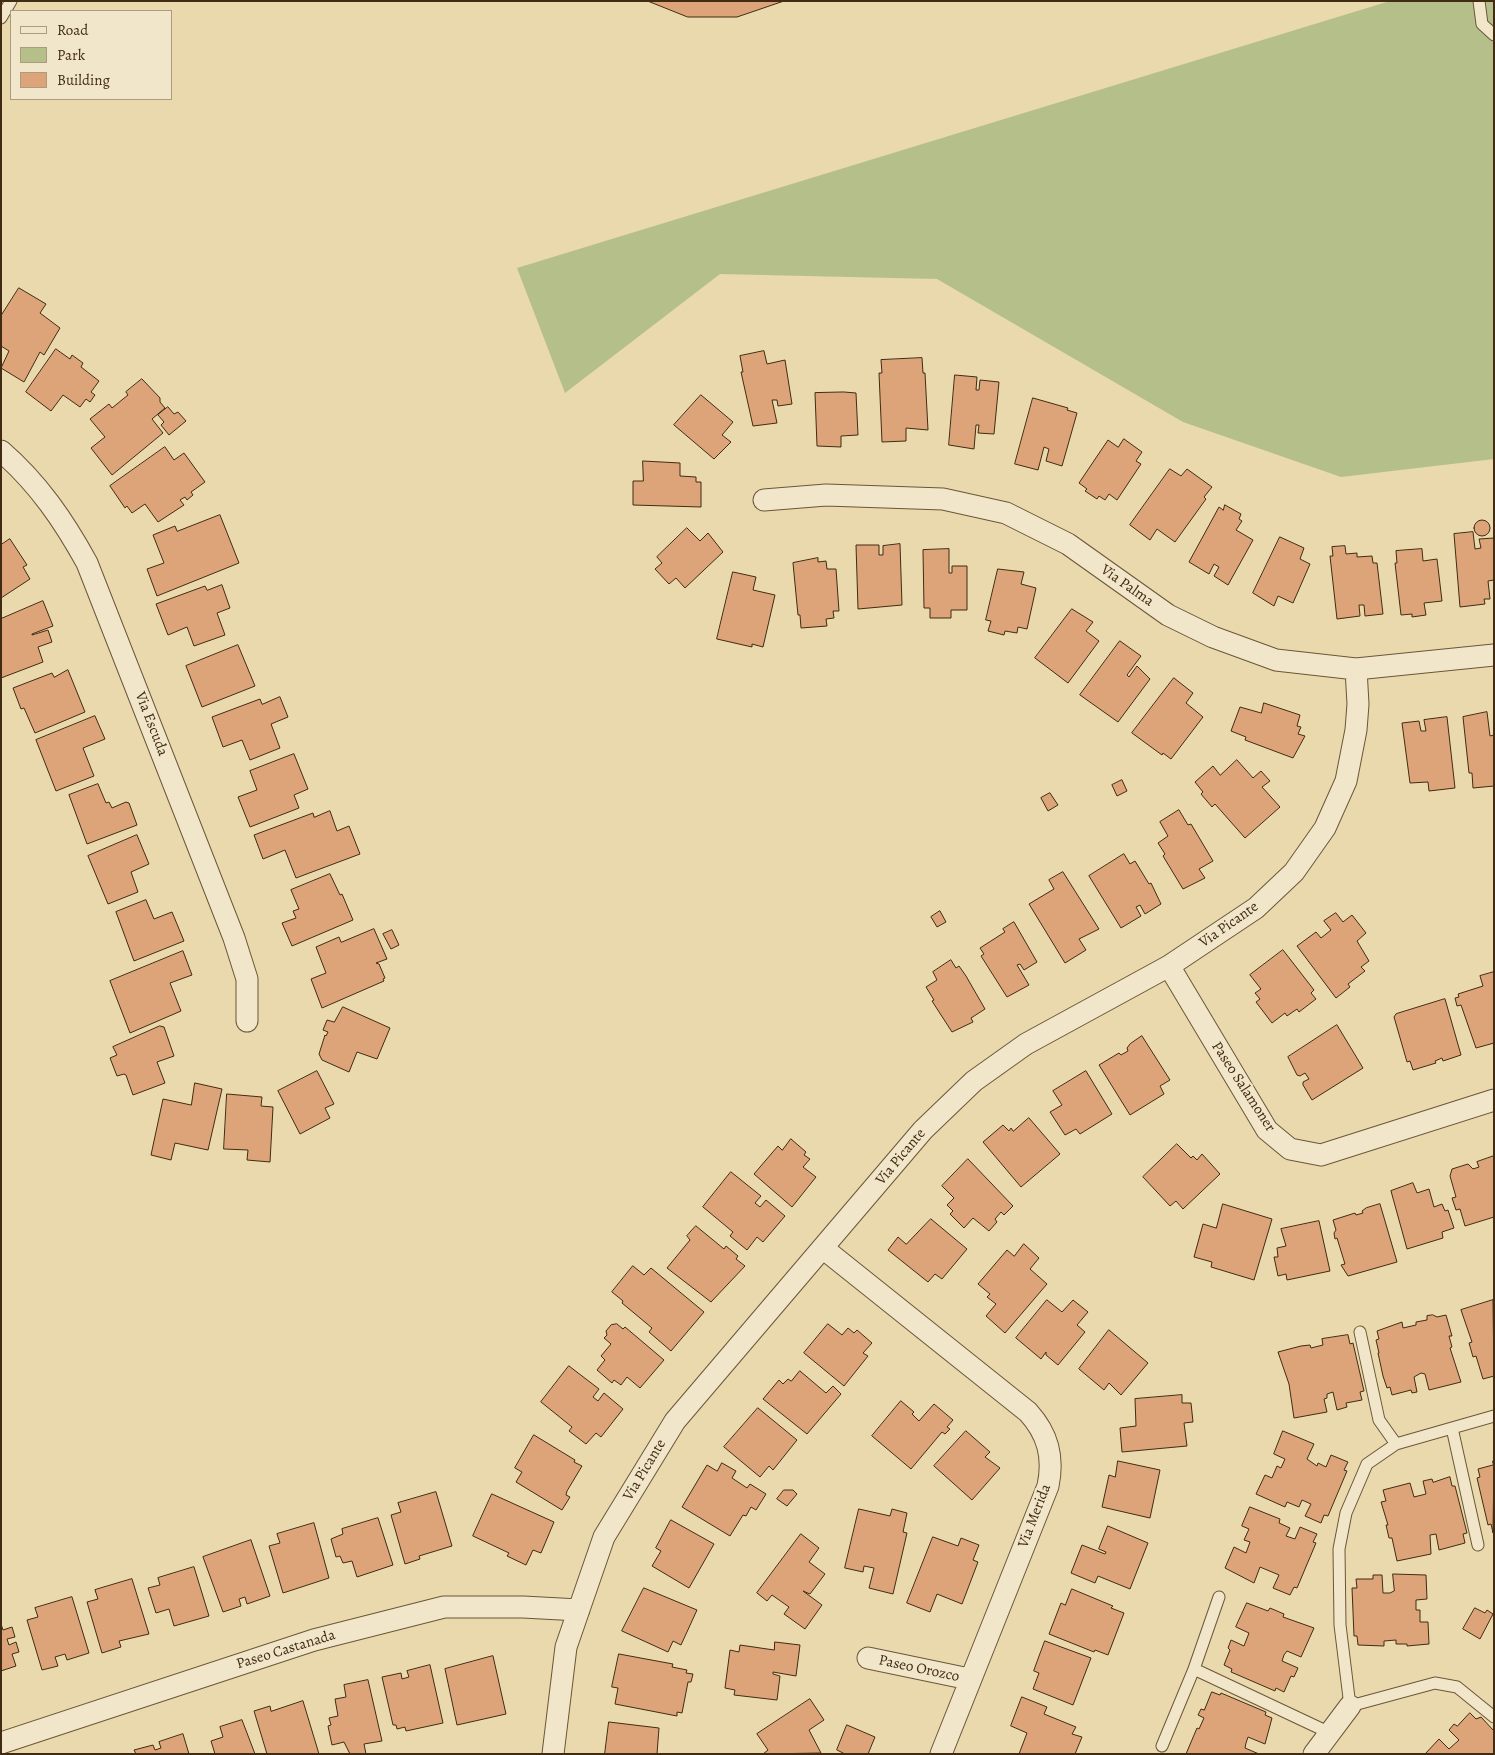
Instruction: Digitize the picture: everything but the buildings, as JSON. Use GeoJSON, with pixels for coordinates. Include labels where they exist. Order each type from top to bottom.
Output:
{"type":"FeatureCollection","features":[{"type":"Feature","properties":{"kind":"street","name":"Via Escuda"},"geometry":{"type":"LineString","coordinates":[[1,451],[36,485],[56,509],[88,563],[234,938],[246,979],[247,1021]]}},
{"type":"Feature","properties":{"kind":"street","name":"Via Palma"},"geometry":{"type":"LineString","coordinates":[[764,500],[826,495],[943,499],[1006,513],[1068,544],[1168,615],[1213,637],[1276,660],[1356,669],[1494,655]]}},
{"type":"Feature","properties":{"kind":"street","name":"Via Picante"},"geometry":{"type":"LineString","coordinates":[[553,1754],[566,1648],[604,1538],[675,1421],[924,1130],[974,1081],[1026,1044],[1169,966],[1262,902],[1294,872],[1316,843],[1337,805],[1352,756],[1358,704],[1356,669]]}},
{"type":"Feature","properties":{"kind":"street","name":"Paseo Salamoner"},"geometry":{"type":"LineString","coordinates":[[1169,966],[1268,1130],[1290,1149],[1321,1155],[1494,1100]]}},
{"type":"Feature","properties":{"kind":"street","name":"Via Merida"},"geometry":{"type":"LineString","coordinates":[[824,1249],[1028,1412],[1042,1429],[1046,1439],[1051,1470],[1048,1486],[969,1679],[941,1754]]}},
{"type":"Feature","properties":{"kind":"street","name":"Paseo Castanada"},"geometry":{"type":"LineString","coordinates":[[1,1743],[314,1640],[444,1607],[523,1607],[578,1610]]}},
{"type":"Feature","properties":{"kind":"street","name":"Paseo Orozco"},"geometry":{"type":"LineString","coordinates":[[868,1658],[969,1679]]}},
{"type":"Feature","properties":{"kind":"street"},"geometry":{"type":"LineString","coordinates":[[1314,1754],[1350,1706]]}},
{"type":"Feature","properties":{"kind":"lane"},"geometry":{"type":"LineString","coordinates":[[1,18],[11,1]]}},
{"type":"Feature","properties":{"kind":"lane"},"geometry":{"type":"LineString","coordinates":[[1479,1],[1482,24],[1494,35]]}},
{"type":"Feature","properties":{"kind":"lane"},"geometry":{"type":"LineString","coordinates":[[1360,1332],[1379,1420],[1396,1444]]}},
{"type":"Feature","properties":{"kind":"lane"},"geometry":{"type":"LineString","coordinates":[[1494,1416],[1396,1444],[1367,1464],[1346,1513],[1339,1549],[1340,1626],[1350,1706],[1435,1683],[1457,1687],[1494,1717]]}},
{"type":"Feature","properties":{"kind":"lane"},"geometry":{"type":"LineString","coordinates":[[1452,1428],[1478,1544]]}},
{"type":"Feature","properties":{"kind":"lane"},"geometry":{"type":"LineString","coordinates":[[1162,1746],[1194,1670],[1219,1597]]}},
{"type":"Feature","properties":{"kind":"lane"},"geometry":{"type":"LineString","coordinates":[[1194,1670],[1330,1733]]}},
{"type":"Feature","properties":{"kind":"green space"},"geometry":{"type":"Polygon","coordinates":[[[1390,1],[1494,1],[1494,459],[1341,477],[1183,422],[937,279],[720,274],[565,393],[517,268],[1390,1]]]}}]}
